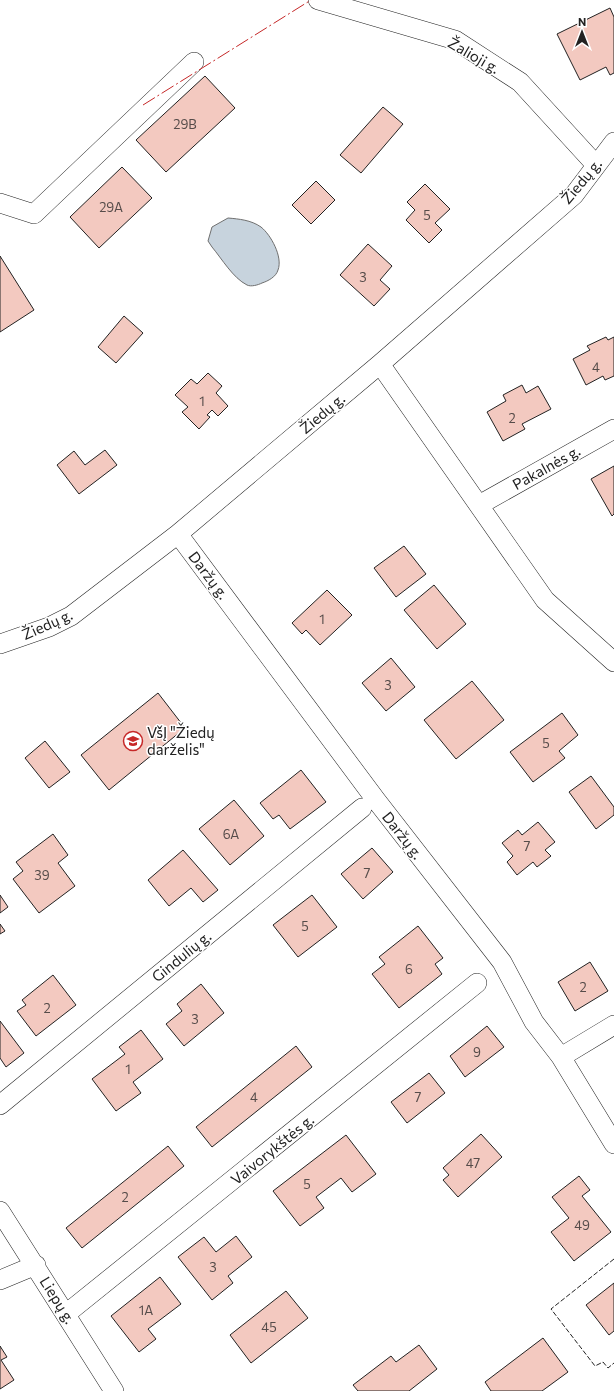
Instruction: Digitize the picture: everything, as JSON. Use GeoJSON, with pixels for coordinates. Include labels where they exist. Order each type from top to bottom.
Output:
{"type":"FeatureCollection","features":[{"type":"Feature","properties":{"kind":"street","name":"Žalioji g."},"geometry":{"type":"LineString","coordinates":[[318,0],[455,40],[520,82],[596,165]]}},
{"type":"Feature","properties":{"kind":"street"},"geometry":{"type":"LineString","coordinates":[[354,11],[372,0]]}},
{"type":"Feature","properties":{"kind":"street"},"geometry":{"type":"LineString","coordinates":[[0,203],[34,214],[194,62]]}},
{"type":"Feature","properties":{"kind":"street","name":"Žiedų g."},"geometry":{"type":"LineString","coordinates":[[0,644],[49,627],[71,616],[178,534],[380,364],[574,195],[614,142]]}},
{"type":"Feature","properties":{"kind":"street"},"geometry":{"type":"LineString","coordinates":[[380,364],[545,600],[614,662]]}},
{"type":"Feature","properties":{"kind":"street","name":"Pakalnės g."},"geometry":{"type":"LineString","coordinates":[[478,505],[614,429]]}},
{"type":"Feature","properties":{"kind":"street","name":"Daržų g."},"geometry":{"type":"LineString","coordinates":[[178,534],[376,800],[502,962],[534,1022],[561,1057],[614,1144]]}},
{"type":"Feature","properties":{"kind":"street","name":"Gindulių g."},"geometry":{"type":"LineString","coordinates":[[0,1105],[362,808]]}},
{"type":"Feature","properties":{"kind":"street","name":"Vaivorykštės g."},"geometry":{"type":"LineString","coordinates":[[66,1314],[477,983]]}},
{"type":"Feature","properties":{"kind":"street"},"geometry":{"type":"LineString","coordinates":[[561,1057],[614,1025]]}},
{"type":"Feature","properties":{"kind":"street","name":"Liepų g."},"geometry":{"type":"LineString","coordinates":[[0,1211],[36,1265],[114,1391]]}},
{"type":"Feature","properties":{"kind":"street"},"geometry":{"type":"LineString","coordinates":[[0,1280],[36,1265]]}},
{"type":"Feature","properties":{"kind":"shaded area"},"geometry":{"type":"Polygon","coordinates":[[[228,218],[249,221],[261,227],[269,235],[279,259],[276,275],[267,281],[250,286],[242,282],[232,273],[208,241],[212,227],[228,218]]]}},
{"type":"Feature","properties":{"kind":"building"},"geometry":{"type":"Polygon","coordinates":[[[610,8],[614,17],[614,73],[610,75],[606,67],[580,80],[557,34],[610,8]]]}},
{"type":"Feature","properties":{"kind":"building"},"geometry":{"type":"Polygon","coordinates":[[[205,76],[235,108],[166,172],[136,140],[205,76]]]}},
{"type":"Feature","properties":{"kind":"building"},"geometry":{"type":"Polygon","coordinates":[[[383,107],[403,124],[361,173],[340,155],[383,107]]]}},
{"type":"Feature","properties":{"kind":"building"},"geometry":{"type":"Polygon","coordinates":[[[122,167],[152,198],[99,248],[70,217],[122,167]]]}},
{"type":"Feature","properties":{"kind":"building"},"geometry":{"type":"Polygon","coordinates":[[[316,181],[335,200],[311,224],[292,205],[316,181]]]}},
{"type":"Feature","properties":{"kind":"building"},"geometry":{"type":"Polygon","coordinates":[[[425,184],[450,209],[435,223],[442,230],[429,243],[406,220],[415,210],[407,202],[425,184]]]}},
{"type":"Feature","properties":{"kind":"building"},"geometry":{"type":"Polygon","coordinates":[[[368,244],[392,266],[380,280],[390,289],[374,306],[340,275],[368,244]]]}},
{"type":"Feature","properties":{"kind":"building"},"geometry":{"type":"Polygon","coordinates":[[[0,256],[34,310],[0,332],[0,256]]]}},
{"type":"Feature","properties":{"kind":"building"},"geometry":{"type":"Polygon","coordinates":[[[124,316],[143,333],[116,363],[98,347],[124,316]]]}},
{"type":"Feature","properties":{"kind":"building"},"geometry":{"type":"Polygon","coordinates":[[[606,337],[608,340],[614,337],[614,376],[605,380],[603,376],[586,385],[573,359],[590,350],[587,346],[606,337]]]}},
{"type":"Feature","properties":{"kind":"building"},"geometry":{"type":"Polygon","coordinates":[[[208,373],[222,386],[216,393],[228,406],[218,416],[212,410],[207,415],[210,417],[199,429],[182,412],[188,407],[175,395],[191,379],[197,384],[208,373]]]}},
{"type":"Feature","properties":{"kind":"building"},"geometry":{"type":"Polygon","coordinates":[[[522,385],[526,393],[538,386],[551,409],[522,424],[525,429],[503,441],[487,412],[506,401],[503,395],[522,385]]]}},
{"type":"Feature","properties":{"kind":"building"},"geometry":{"type":"Polygon","coordinates":[[[105,450],[117,465],[79,494],[57,465],[74,451],[85,465],[105,450]]]}},
{"type":"Feature","properties":{"kind":"building"},"geometry":{"type":"Polygon","coordinates":[[[614,466],[614,514],[612,516],[591,479],[614,466]]]}},
{"type":"Feature","properties":{"kind":"building"},"geometry":{"type":"Polygon","coordinates":[[[404,546],[426,574],[396,597],[374,568],[404,546]]]}},
{"type":"Feature","properties":{"kind":"building"},"geometry":{"type":"Polygon","coordinates":[[[434,585],[466,624],[437,649],[404,610],[434,585]]]}},
{"type":"Feature","properties":{"kind":"building"},"geometry":{"type":"Polygon","coordinates":[[[327,590],[352,615],[320,645],[306,630],[302,634],[292,623],[327,590]]]}},
{"type":"Feature","properties":{"kind":"building"},"geometry":{"type":"Polygon","coordinates":[[[391,658],[415,687],[386,711],[362,683],[391,658]]]}},
{"type":"Feature","properties":{"kind":"building"},"geometry":{"type":"Polygon","coordinates":[[[472,681],[504,720],[456,759],[424,720],[472,681]]]}},
{"type":"Feature","properties":{"kind":"building","name":"VšĮ \"Žiedų darželis\""},"geometry":{"type":"Polygon","coordinates":[[[158,693],[185,728],[109,790],[81,755],[158,693]]]}},
{"type":"Feature","properties":{"kind":"building"},"geometry":{"type":"Polygon","coordinates":[[[562,713],[578,735],[559,751],[565,758],[533,782],[510,752],[562,713]]]}},
{"type":"Feature","properties":{"kind":"building"},"geometry":{"type":"Polygon","coordinates":[[[45,741],[70,772],[49,788],[25,758],[45,741]]]}},
{"type":"Feature","properties":{"kind":"building"},"geometry":{"type":"Polygon","coordinates":[[[301,770],[326,802],[290,829],[279,815],[273,819],[260,803],[301,770]]]}},
{"type":"Feature","properties":{"kind":"building"},"geometry":{"type":"Polygon","coordinates":[[[591,776],[614,807],[614,815],[596,829],[569,792],[591,776]]]}},
{"type":"Feature","properties":{"kind":"building"},"geometry":{"type":"Polygon","coordinates":[[[234,800],[264,836],[230,865],[199,829],[234,800]]]}},
{"type":"Feature","properties":{"kind":"building"},"geometry":{"type":"Polygon","coordinates":[[[538,822],[555,842],[545,850],[551,856],[537,867],[533,862],[517,875],[507,862],[513,856],[502,843],[518,830],[522,835],[538,822]]]}},
{"type":"Feature","properties":{"kind":"building"},"geometry":{"type":"Polygon","coordinates":[[[53,834],[68,855],[58,863],[75,886],[39,913],[13,879],[23,871],[16,862],[53,834]]]}},
{"type":"Feature","properties":{"kind":"building"},"geometry":{"type":"Polygon","coordinates":[[[372,848],[393,872],[363,899],[341,874],[372,848]]]}},
{"type":"Feature","properties":{"kind":"building"},"geometry":{"type":"Polygon","coordinates":[[[183,850],[218,890],[203,902],[191,888],[169,906],[148,880],[183,850]]]}},
{"type":"Feature","properties":{"kind":"building"},"geometry":{"type":"Polygon","coordinates":[[[0,895],[8,907],[0,913],[0,895]]]}},
{"type":"Feature","properties":{"kind":"building"},"geometry":{"type":"Polygon","coordinates":[[[312,895],[337,927],[298,957],[273,925],[312,895]]]}},
{"type":"Feature","properties":{"kind":"building"},"geometry":{"type":"Polygon","coordinates":[[[0,924],[5,931],[0,934],[0,924]]]}},
{"type":"Feature","properties":{"kind":"building"},"geometry":{"type":"Polygon","coordinates":[[[418,926],[443,958],[435,964],[442,974],[399,1008],[372,974],[385,964],[379,957],[418,926]]]}},
{"type":"Feature","properties":{"kind":"building"},"geometry":{"type":"Polygon","coordinates":[[[590,962],[608,991],[575,1011],[558,982],[590,962]]]}},
{"type":"Feature","properties":{"kind":"building"},"geometry":{"type":"Polygon","coordinates":[[[53,975],[76,1005],[36,1036],[17,1011],[26,1005],[22,1000],[53,975]]]}},
{"type":"Feature","properties":{"kind":"building"},"geometry":{"type":"Polygon","coordinates":[[[201,984],[224,1013],[184,1046],[166,1024],[182,1011],[177,1004],[201,984]]]}},
{"type":"Feature","properties":{"kind":"building"},"geometry":{"type":"Polygon","coordinates":[[[0,1021],[24,1053],[6,1067],[0,1058],[0,1021]]]}},
{"type":"Feature","properties":{"kind":"building"},"geometry":{"type":"Polygon","coordinates":[[[487,1026],[504,1047],[465,1077],[450,1056],[487,1026]]]}},
{"type":"Feature","properties":{"kind":"building"},"geometry":{"type":"Polygon","coordinates":[[[141,1030],[163,1059],[133,1082],[141,1093],[116,1111],[92,1079],[125,1054],[119,1047],[141,1030]]]}},
{"type":"Feature","properties":{"kind":"building"},"geometry":{"type":"Polygon","coordinates":[[[296,1046],[312,1067],[212,1147],[196,1127],[296,1046]]]}},
{"type":"Feature","properties":{"kind":"building"},"geometry":{"type":"Polygon","coordinates":[[[429,1073],[445,1093],[407,1123],[391,1102],[429,1073]]]}},
{"type":"Feature","properties":{"kind":"building"},"geometry":{"type":"Polygon","coordinates":[[[481,1134],[502,1157],[458,1197],[443,1180],[449,1175],[443,1168],[481,1134]]]}},
{"type":"Feature","properties":{"kind":"building"},"geometry":{"type":"Polygon","coordinates":[[[346,1135],[376,1174],[352,1192],[341,1178],[316,1197],[324,1208],[300,1226],[273,1191],[346,1135]]]}},
{"type":"Feature","properties":{"kind":"building"},"geometry":{"type":"Polygon","coordinates":[[[168,1146],[184,1166],[82,1248],[66,1228],[168,1146]]]}},
{"type":"Feature","properties":{"kind":"building"},"geometry":{"type":"Polygon","coordinates":[[[579,1176],[590,1190],[582,1196],[611,1232],[574,1261],[551,1232],[569,1218],[552,1197],[579,1176]]]}},
{"type":"Feature","properties":{"kind":"building"},"geometry":{"type":"Polygon","coordinates":[[[236,1236],[252,1257],[228,1276],[233,1283],[212,1300],[178,1257],[204,1237],[216,1252],[236,1236]]]}},
{"type":"Feature","properties":{"kind":"building"},"geometry":{"type":"Polygon","coordinates":[[[160,1277],[181,1304],[148,1329],[156,1339],[139,1352],[111,1316],[160,1277]]]}},
{"type":"Feature","properties":{"kind":"building"},"geometry":{"type":"Polygon","coordinates":[[[614,1283],[614,1331],[609,1335],[586,1305],[614,1283]]]}},
{"type":"Feature","properties":{"kind":"building"},"geometry":{"type":"Polygon","coordinates":[[[286,1291],[308,1318],[251,1363],[230,1335],[286,1291]]]}},
{"type":"Feature","properties":{"kind":"building"},"geometry":{"type":"Polygon","coordinates":[[[543,1338],[568,1372],[542,1391],[491,1391],[485,1382],[543,1338]]]}},
{"type":"Feature","properties":{"kind":"building"},"geometry":{"type":"Polygon","coordinates":[[[419,1345],[437,1369],[409,1391],[358,1391],[353,1385],[391,1356],[396,1362],[419,1345]]]}},
{"type":"Feature","properties":{"kind":"building"},"geometry":{"type":"Polygon","coordinates":[[[0,1346],[7,1357],[1,1360],[14,1380],[0,1389],[0,1346]]]}},
{"type":"Feature","properties":{"kind":"fence"},"geometry":{"type":"LineString","coordinates":[[614,1259],[551,1309],[595,1366],[603,1362],[608,1368],[614,1363]]}},
{"type":"Feature","properties":{"kind":"power"},"geometry":{"type":"LineString","coordinates":[[143,105],[311,0]]}},
{"type":"Feature","properties":{"kind":"place","name":"VšĮ \"Žiedų darželis\""},"geometry":{"type":"Point","coordinates":[133,741]}}]}
